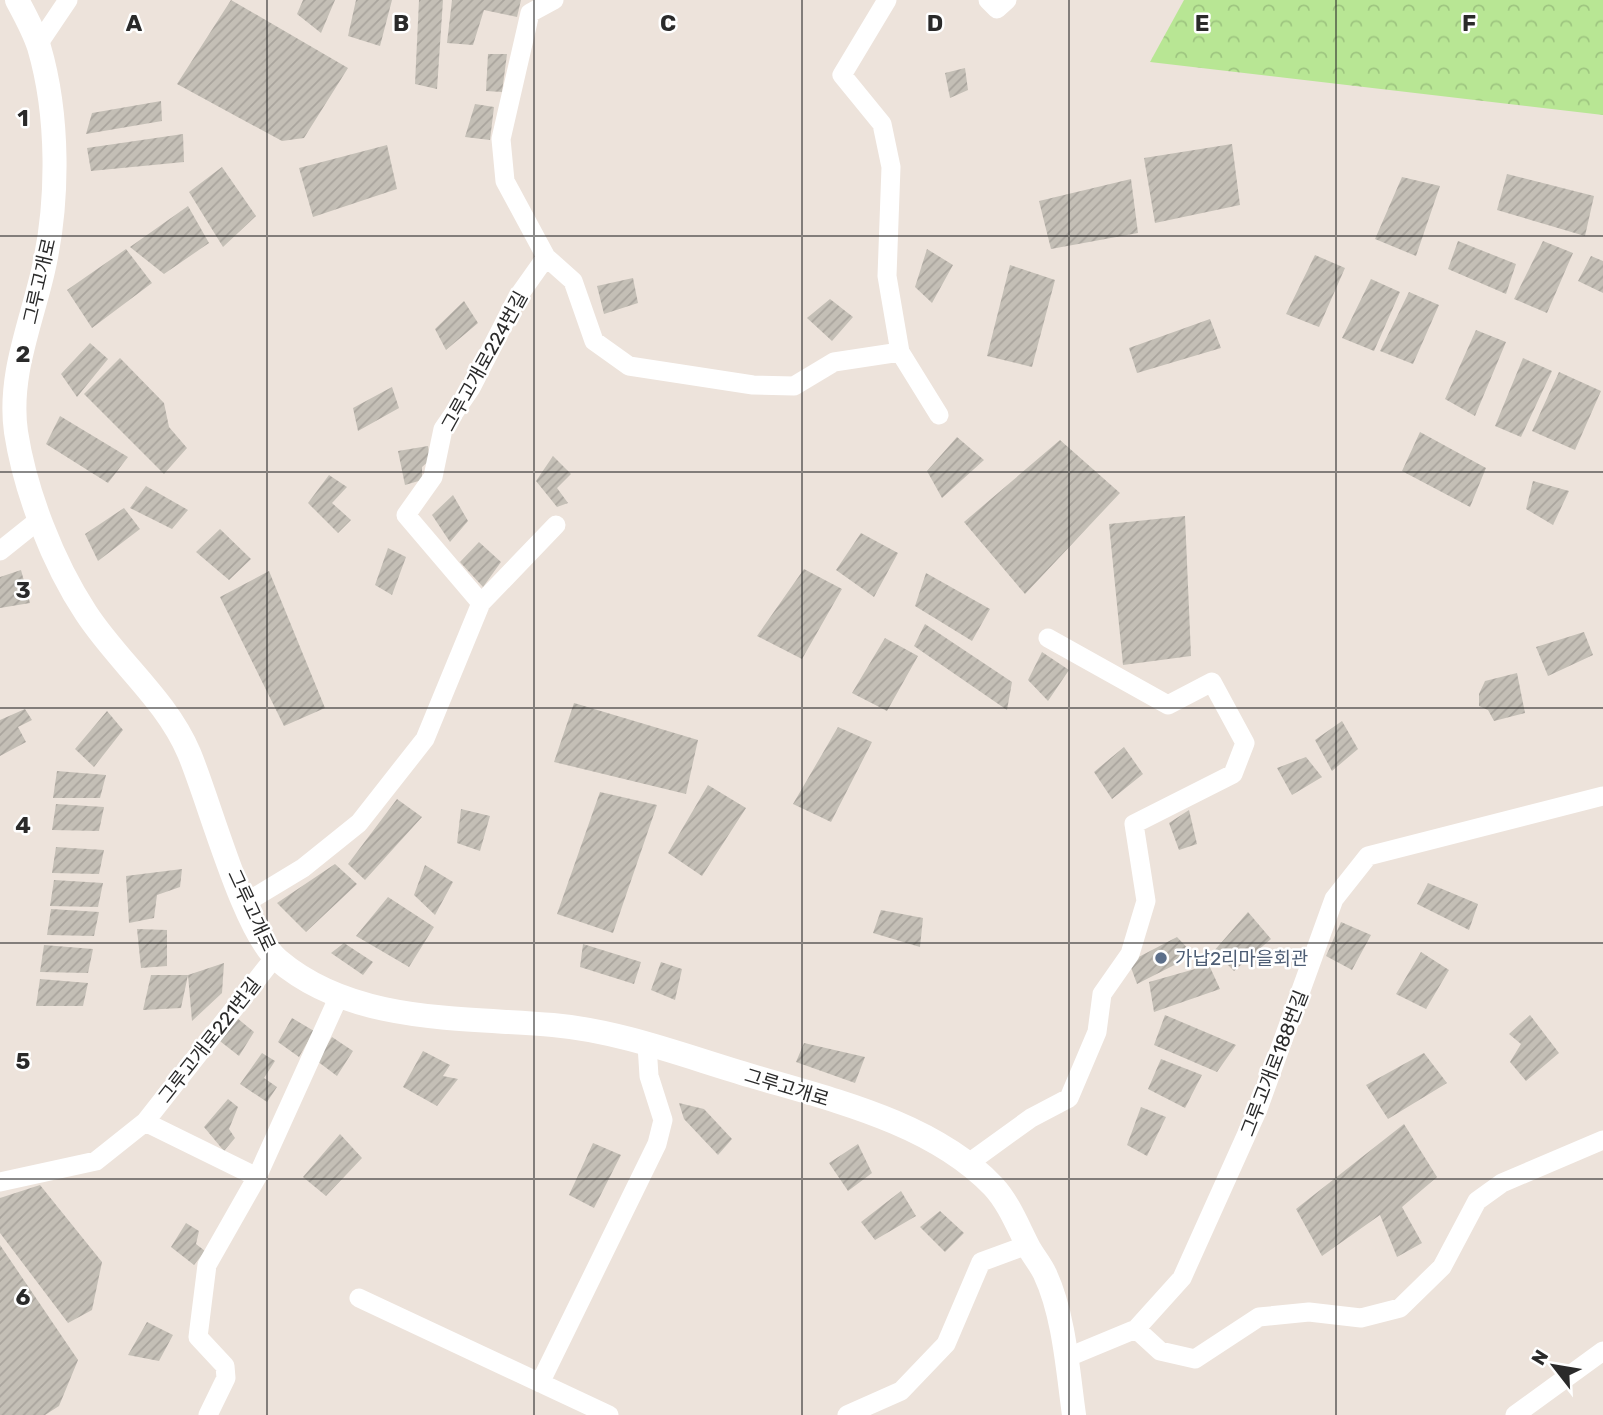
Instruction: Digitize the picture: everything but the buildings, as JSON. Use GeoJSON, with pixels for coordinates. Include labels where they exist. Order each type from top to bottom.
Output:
{"type":"FeatureCollection","features":[{"type":"Feature","properties":{"kind":"street","name":"그루고개로"},"geometry":{"type":"LineString","coordinates":[[18,0],[38,43],[55,163],[54,215],[15,389],[18,439],[25,476],[40,519],[86,613],[159,701],[187,748],[245,903],[274,958],[315,985],[339,996],[391,1012],[578,1027],[887,1117],[966,1165],[993,1186],[1017,1222],[1027,1245],[1047,1276],[1066,1358],[1074,1415]]}},
{"type":"Feature","properties":{"kind":"street"},"geometry":{"type":"LineString","coordinates":[[38,43],[68,0]]}},
{"type":"Feature","properties":{"kind":"street"},"geometry":{"type":"LineString","coordinates":[[554,0],[530,13],[501,139],[505,181],[546,257],[573,281],[594,341],[629,366],[754,385],[794,386],[834,362],[900,352]]}},
{"type":"Feature","properties":{"kind":"street"},"geometry":{"type":"LineString","coordinates":[[887,0],[842,75],[882,124],[891,167],[887,276],[900,352],[939,415]]}},
{"type":"Feature","properties":{"kind":"street"},"geometry":{"type":"LineString","coordinates":[[988,0],[997,9],[1007,0]]}},
{"type":"Feature","properties":{"kind":"street","name":"그루고개로224번길"},"geometry":{"type":"LineString","coordinates":[[481,603],[406,515],[433,477],[443,429],[471,388],[517,299],[546,257]]}},
{"type":"Feature","properties":{"kind":"street"},"geometry":{"type":"LineString","coordinates":[[0,551],[40,519]]}},
{"type":"Feature","properties":{"kind":"street"},"geometry":{"type":"LineString","coordinates":[[245,903],[303,868],[359,823],[425,739],[481,603],[556,525]]}},
{"type":"Feature","properties":{"kind":"street"},"geometry":{"type":"LineString","coordinates":[[966,1165],[1031,1118],[1069,1098],[1097,1032],[1102,994],[1130,954],[1146,901],[1134,824],[1233,774],[1245,743],[1212,682],[1168,705],[1048,638]]}},
{"type":"Feature","properties":{"kind":"street","name":"그루고개로188번길"},"geometry":{"type":"LineString","coordinates":[[1066,1358],[1136,1329],[1182,1278],[1258,1109],[1334,899],[1368,856],[1603,796]]}},
{"type":"Feature","properties":{"kind":"street","name":"그루고개로221번길"},"geometry":{"type":"LineString","coordinates":[[0,1182],[96,1161],[145,1122],[274,958]]}},
{"type":"Feature","properties":{"kind":"street"},"geometry":{"type":"LineString","coordinates":[[208,1415],[226,1378],[225,1366],[198,1337],[207,1265],[257,1177],[339,996]]}},
{"type":"Feature","properties":{"kind":"street"},"geometry":{"type":"LineString","coordinates":[[540,1383],[657,1144],[663,1120],[649,1076],[647,1045]]}},
{"type":"Feature","properties":{"kind":"street","name":"그루고개로221번길"},"geometry":{"type":"LineString","coordinates":[[145,1122],[257,1177]]}},
{"type":"Feature","properties":{"kind":"street"},"geometry":{"type":"LineString","coordinates":[[1136,1329],[1160,1351],[1195,1359],[1259,1317],[1309,1312],[1361,1318],[1400,1308],[1442,1267],[1477,1202],[1502,1183],[1603,1140]]}},
{"type":"Feature","properties":{"kind":"street"},"geometry":{"type":"LineString","coordinates":[[847,1415],[901,1391],[946,1344],[981,1262],[1027,1245]]}},
{"type":"Feature","properties":{"kind":"street"},"geometry":{"type":"LineString","coordinates":[[359,1298],[609,1415]]}},
{"type":"Feature","properties":{"kind":"street"},"geometry":{"type":"LineString","coordinates":[[1515,1415],[1603,1351]]}},
{"type":"Feature","properties":{"kind":"green space"},"geometry":{"type":"Polygon","coordinates":[[[1184,0],[1603,0],[1603,115],[1150,62],[1184,0]]]}},
{"type":"Feature","properties":{"kind":"place","name":"가납2리마을회관"},"geometry":{"type":"Point","coordinates":[1161,958]}}]}
